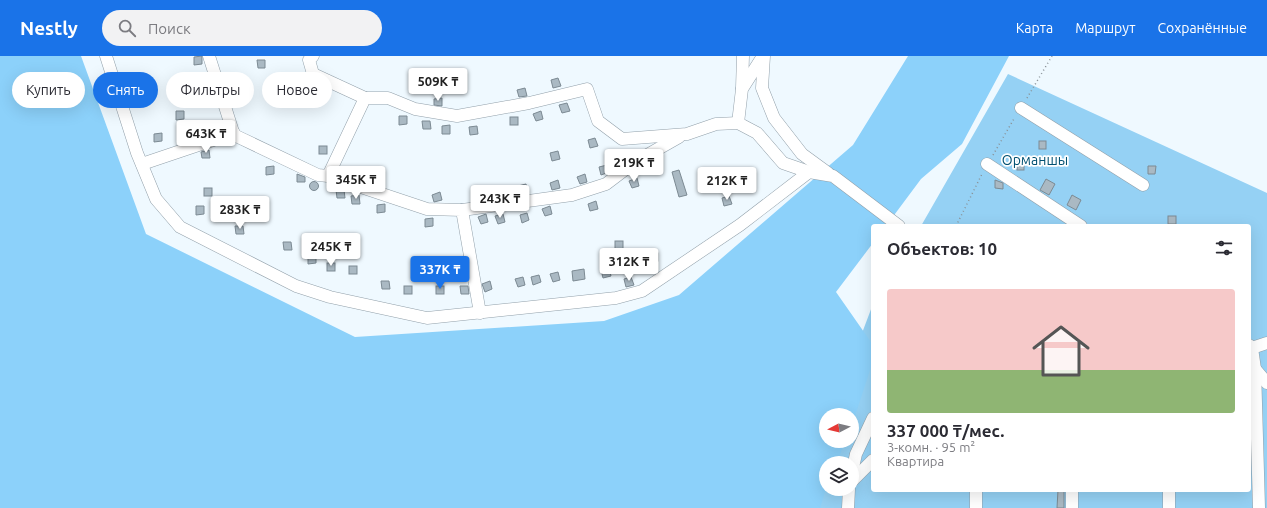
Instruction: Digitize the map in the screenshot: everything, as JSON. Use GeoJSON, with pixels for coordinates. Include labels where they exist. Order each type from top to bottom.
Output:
{"type":"FeatureCollection","features":[{"type":"Feature","properties":{"kind":"street"},"geometry":{"type":"LineString","coordinates":[[106,56],[142,164],[156,199],[180,227],[296,286],[330,298],[427,318],[616,298],[642,291],[740,225],[809,172]]}},
{"type":"Feature","properties":{"kind":"street"},"geometry":{"type":"LineString","coordinates":[[209,56],[234,133]]}},
{"type":"Feature","properties":{"kind":"street"},"geometry":{"type":"LineString","coordinates":[[313,56],[309,60],[313,74],[365,98],[388,98],[415,109],[457,116],[529,103],[586,89],[598,122],[622,139],[687,134]]}},
{"type":"Feature","properties":{"kind":"street"},"geometry":{"type":"LineString","coordinates":[[738,123],[742,90],[743,56]]}},
{"type":"Feature","properties":{"kind":"street"},"geometry":{"type":"LineString","coordinates":[[742,90],[763,56]]}},
{"type":"Feature","properties":{"kind":"street"},"geometry":{"type":"LineString","coordinates":[[763,56],[762,88],[774,118],[802,154],[896,224]]}},
{"type":"Feature","properties":{"kind":"street"},"geometry":{"type":"LineString","coordinates":[[328,176],[365,98]]}},
{"type":"Feature","properties":{"kind":"street"},"geometry":{"type":"LineString","coordinates":[[1021,108],[1143,185]]}},
{"type":"Feature","properties":{"kind":"street"},"geometry":{"type":"LineString","coordinates":[[142,164],[234,133],[318,175],[328,176],[427,209],[462,210],[572,194],[606,184],[635,162],[668,141],[716,124],[738,123],[757,133],[783,163],[809,172],[833,176]]}},
{"type":"Feature","properties":{"kind":"street"},"geometry":{"type":"LineString","coordinates":[[987,164],[1078,224]]}},
{"type":"Feature","properties":{"kind":"street"},"geometry":{"type":"LineString","coordinates":[[462,210],[480,313]]}},
{"type":"Feature","properties":{"kind":"street"},"geometry":{"type":"LineString","coordinates":[[1251,346],[1267,343]]}},
{"type":"Feature","properties":{"kind":"street"},"geometry":{"type":"LineString","coordinates":[[1251,351],[1255,369],[1259,508]]}},
{"type":"Feature","properties":{"kind":"street"},"geometry":{"type":"LineString","coordinates":[[1255,369],[1267,383]]}},
{"type":"Feature","properties":{"kind":"street"},"geometry":{"type":"LineString","coordinates":[[856,456],[871,422]]}},
{"type":"Feature","properties":{"kind":"street"},"geometry":{"type":"LineString","coordinates":[[859,474],[871,462]]}},
{"type":"Feature","properties":{"kind":"street"},"geometry":{"type":"LineString","coordinates":[[976,492],[976,508]]}},
{"type":"Feature","properties":{"kind":"street"},"geometry":{"type":"LineString","coordinates":[[1072,492],[1072,508]]}},
{"type":"Feature","properties":{"kind":"street"},"geometry":{"type":"LineString","coordinates":[[1169,492],[1169,508]]}},
{"type":"Feature","properties":{"kind":"street"},"geometry":{"type":"LineString","coordinates":[[848,508],[849,496]]}},
{"type":"Feature","properties":{"kind":"path"},"geometry":{"type":"LineString","coordinates":[[957,224],[987,164],[1052,56]]}},
{"type":"Feature","properties":{"kind":"green space","name":"Орманшы"},"geometry":{"type":"Polygon","coordinates":[[[1008,74],[1267,193],[1267,508],[806,508],[819,464],[819,496],[859,496],[859,456],[822,456],[824,448],[859,448],[859,408],[834,408],[871,309],[871,492],[1251,492],[1251,224],[922,224],[1008,74]]]}},
{"type":"Feature","properties":{"kind":"shaded area"},"geometry":{"type":"Polygon","coordinates":[[[0,56],[81,56],[93,89],[93,108],[100,108],[146,234],[355,337],[604,321],[679,295],[853,145],[908,56],[1009,56],[962,144],[921,179],[887,224],[871,224],[871,246],[836,292],[871,342],[871,367],[858,408],[819,408],[819,448],[842,448],[840,456],[819,456],[819,496],[824,496],[820,508],[0,508],[0,56]]]}},
{"type":"Feature","properties":{"kind":"building"},"geometry":{"type":"Polygon","coordinates":[[[202,56],[202,64],[194,65],[194,57],[202,56]]]}},
{"type":"Feature","properties":{"kind":"building"},"geometry":{"type":"Polygon","coordinates":[[[257,60],[265,60],[265,68],[258,68],[257,60]]]}},
{"type":"Feature","properties":{"kind":"building"},"geometry":{"type":"Polygon","coordinates":[[[558,78],[561,86],[553,88],[551,80],[558,78]]]}},
{"type":"Feature","properties":{"kind":"building"},"geometry":{"type":"Polygon","coordinates":[[[525,88],[527,96],[519,97],[517,90],[525,88]]]}},
{"type":"Feature","properties":{"kind":"building"},"geometry":{"type":"Polygon","coordinates":[[[442,98],[442,106],[434,105],[434,99],[442,98]]]}},
{"type":"Feature","properties":{"kind":"building"},"geometry":{"type":"Polygon","coordinates":[[[567,103],[570,111],[562,113],[559,105],[567,103]]]}},
{"type":"Feature","properties":{"kind":"building"},"geometry":{"type":"Polygon","coordinates":[[[176,111],[184,111],[184,119],[176,120],[176,111]]]}},
{"type":"Feature","properties":{"kind":"building"},"geometry":{"type":"Polygon","coordinates":[[[541,111],[543,119],[536,121],[533,114],[541,111]]]}},
{"type":"Feature","properties":{"kind":"building"},"geometry":{"type":"Polygon","coordinates":[[[399,116],[407,116],[407,124],[399,125],[399,116]]]}},
{"type":"Feature","properties":{"kind":"building"},"geometry":{"type":"Polygon","coordinates":[[[510,117],[518,117],[518,125],[510,125],[510,117]]]}},
{"type":"Feature","properties":{"kind":"building"},"geometry":{"type":"Polygon","coordinates":[[[422,121],[430,121],[431,129],[423,129],[422,121]]]}},
{"type":"Feature","properties":{"kind":"building"},"geometry":{"type":"Polygon","coordinates":[[[450,125],[450,134],[442,134],[442,126],[450,125]]]}},
{"type":"Feature","properties":{"kind":"building"},"geometry":{"type":"Polygon","coordinates":[[[477,126],[478,134],[470,135],[469,127],[477,126]]]}},
{"type":"Feature","properties":{"kind":"building"},"geometry":{"type":"Polygon","coordinates":[[[162,133],[162,141],[154,142],[154,134],[162,133]]]}},
{"type":"Feature","properties":{"kind":"building"},"geometry":{"type":"Polygon","coordinates":[[[595,138],[598,146],[590,148],[588,140],[595,138]]]}},
{"type":"Feature","properties":{"kind":"building"},"geometry":{"type":"Polygon","coordinates":[[[1039,141],[1046,141],[1046,149],[1039,149],[1039,141]]]}},
{"type":"Feature","properties":{"kind":"building"},"geometry":{"type":"Polygon","coordinates":[[[319,146],[327,146],[327,154],[319,154],[319,146]]]}},
{"type":"Feature","properties":{"kind":"building"},"geometry":{"type":"Polygon","coordinates":[[[209,150],[210,158],[202,158],[201,152],[209,150]]]}},
{"type":"Feature","properties":{"kind":"building"},"geometry":{"type":"Polygon","coordinates":[[[558,151],[560,159],[552,161],[550,153],[558,151]]]}},
{"type":"Feature","properties":{"kind":"building"},"geometry":{"type":"Polygon","coordinates":[[[1017,162],[1024,162],[1024,170],[1017,170],[1017,162]]]}},
{"type":"Feature","properties":{"kind":"building"},"geometry":{"type":"Polygon","coordinates":[[[607,165],[609,172],[601,175],[599,167],[607,165]]]}},
{"type":"Feature","properties":{"kind":"building"},"geometry":{"type":"Polygon","coordinates":[[[274,166],[274,174],[266,175],[266,167],[274,166]]]}},
{"type":"Feature","properties":{"kind":"building"},"geometry":{"type":"Polygon","coordinates":[[[1148,166],[1156,166],[1155,174],[1148,174],[1148,166]]]}},
{"type":"Feature","properties":{"kind":"building"},"geometry":{"type":"Polygon","coordinates":[[[679,170],[687,195],[679,197],[672,172],[679,170]]]}},
{"type":"Feature","properties":{"kind":"building"},"geometry":{"type":"Polygon","coordinates":[[[297,174],[305,177],[305,182],[297,182],[297,174]]]}},
{"type":"Feature","properties":{"kind":"building"},"geometry":{"type":"Polygon","coordinates":[[[585,174],[587,182],[580,184],[577,177],[585,174]]]}},
{"type":"Feature","properties":{"kind":"building"},"geometry":{"type":"Polygon","coordinates":[[[637,178],[639,186],[632,188],[629,181],[637,178]]]}},
{"type":"Feature","properties":{"kind":"building"},"geometry":{"type":"Polygon","coordinates":[[[1046,179],[1055,184],[1049,195],[1040,190],[1046,179]]]}},
{"type":"Feature","properties":{"kind":"building"},"geometry":{"type":"Polygon","coordinates":[[[558,180],[560,188],[552,190],[550,183],[558,180]]]}},
{"type":"Feature","properties":{"kind":"building"},"geometry":{"type":"Polygon","coordinates":[[[995,180],[1003,183],[1003,189],[995,188],[995,180]]]}},
{"type":"Feature","properties":{"kind":"building"},"geometry":{"type":"Polygon","coordinates":[[[312,182],[316,182],[318,186],[316,190],[312,190],[310,188],[310,184],[312,182]]]}},
{"type":"Feature","properties":{"kind":"building"},"geometry":{"type":"Polygon","coordinates":[[[526,184],[528,192],[521,194],[518,186],[526,184]]]}},
{"type":"Feature","properties":{"kind":"building"},"geometry":{"type":"Polygon","coordinates":[[[508,186],[510,194],[502,197],[500,189],[508,186]]]}},
{"type":"Feature","properties":{"kind":"building"},"geometry":{"type":"Polygon","coordinates":[[[204,188],[212,188],[212,196],[204,196],[204,188]]]}},
{"type":"Feature","properties":{"kind":"building"},"geometry":{"type":"Polygon","coordinates":[[[489,188],[492,196],[484,198],[482,190],[489,188]]]}},
{"type":"Feature","properties":{"kind":"building"},"geometry":{"type":"Polygon","coordinates":[[[336,190],[344,190],[345,198],[337,198],[336,190]]]}},
{"type":"Feature","properties":{"kind":"building"},"geometry":{"type":"Polygon","coordinates":[[[440,192],[442,200],[434,202],[432,195],[440,192]]]}},
{"type":"Feature","properties":{"kind":"building"},"geometry":{"type":"Polygon","coordinates":[[[359,195],[360,204],[352,204],[351,196],[359,195]]]}},
{"type":"Feature","properties":{"kind":"building"},"geometry":{"type":"Polygon","coordinates":[[[1072,195],[1081,200],[1076,210],[1067,205],[1072,195]]]}},
{"type":"Feature","properties":{"kind":"building"},"geometry":{"type":"Polygon","coordinates":[[[729,196],[732,204],[724,206],[722,198],[729,196]]]}},
{"type":"Feature","properties":{"kind":"building"},"geometry":{"type":"Polygon","coordinates":[[[596,201],[598,209],[590,211],[588,204],[596,201]]]}},
{"type":"Feature","properties":{"kind":"building"},"geometry":{"type":"Polygon","coordinates":[[[385,204],[385,212],[377,213],[377,205],[385,204]]]}},
{"type":"Feature","properties":{"kind":"building"},"geometry":{"type":"Polygon","coordinates":[[[196,206],[204,206],[204,214],[196,215],[196,206]]]}},
{"type":"Feature","properties":{"kind":"building"},"geometry":{"type":"Polygon","coordinates":[[[550,206],[552,214],[545,216],[542,209],[550,206]]]}},
{"type":"Feature","properties":{"kind":"building"},"geometry":{"type":"Polygon","coordinates":[[[527,213],[529,220],[522,223],[520,215],[527,213]]]}},
{"type":"Feature","properties":{"kind":"building"},"geometry":{"type":"Polygon","coordinates":[[[486,214],[488,222],[481,224],[478,217],[486,214]]]}},
{"type":"Feature","properties":{"kind":"building"},"geometry":{"type":"Polygon","coordinates":[[[503,214],[505,222],[498,224],[495,216],[503,214]]]}},
{"type":"Feature","properties":{"kind":"building"},"geometry":{"type":"Polygon","coordinates":[[[1168,216],[1176,216],[1176,224],[1168,224],[1168,216]]]}},
{"type":"Feature","properties":{"kind":"building"},"geometry":{"type":"Polygon","coordinates":[[[433,218],[433,226],[425,227],[425,219],[433,218]]]}},
{"type":"Feature","properties":{"kind":"building"},"geometry":{"type":"Polygon","coordinates":[[[235,226],[243,226],[244,234],[236,234],[235,226]]]}},
{"type":"Feature","properties":{"kind":"building"},"geometry":{"type":"Polygon","coordinates":[[[615,241],[623,241],[623,249],[615,249],[615,241]]]}},
{"type":"Feature","properties":{"kind":"building"},"geometry":{"type":"Polygon","coordinates":[[[283,242],[291,242],[292,250],[284,250],[283,242]]]}},
{"type":"Feature","properties":{"kind":"building"},"geometry":{"type":"Polygon","coordinates":[[[650,253],[658,253],[658,261],[650,261],[650,253]]]}},
{"type":"Feature","properties":{"kind":"building"},"geometry":{"type":"Polygon","coordinates":[[[308,255],[316,255],[316,263],[308,264],[308,255]]]}},
{"type":"Feature","properties":{"kind":"building"},"geometry":{"type":"Polygon","coordinates":[[[327,263],[335,263],[335,271],[327,271],[327,263]]]}},
{"type":"Feature","properties":{"kind":"building"},"geometry":{"type":"Polygon","coordinates":[[[633,263],[635,270],[628,273],[625,265],[633,263]]]}},
{"type":"Feature","properties":{"kind":"building"},"geometry":{"type":"Polygon","coordinates":[[[349,266],[357,266],[357,274],[349,274],[349,266]]]}},
{"type":"Feature","properties":{"kind":"building"},"geometry":{"type":"Polygon","coordinates":[[[609,268],[611,276],[603,278],[601,270],[609,268]]]}},
{"type":"Feature","properties":{"kind":"building"},"geometry":{"type":"Polygon","coordinates":[[[584,269],[585,279],[573,281],[572,271],[584,269]]]}},
{"type":"Feature","properties":{"kind":"building"},"geometry":{"type":"Polygon","coordinates":[[[558,272],[560,280],[553,282],[550,274],[558,272]]]}},
{"type":"Feature","properties":{"kind":"building"},"geometry":{"type":"Polygon","coordinates":[[[539,275],[541,282],[533,285],[531,277],[539,275]]]}},
{"type":"Feature","properties":{"kind":"building"},"geometry":{"type":"Polygon","coordinates":[[[523,277],[525,285],[518,287],[515,279],[523,277]]]}},
{"type":"Feature","properties":{"kind":"building"},"geometry":{"type":"Polygon","coordinates":[[[631,277],[634,285],[626,287],[624,279],[631,277]]]}},
{"type":"Feature","properties":{"kind":"building"},"geometry":{"type":"Polygon","coordinates":[[[381,281],[389,281],[390,289],[382,289],[381,281]]]}},
{"type":"Feature","properties":{"kind":"building"},"geometry":{"type":"Polygon","coordinates":[[[490,281],[492,289],[485,292],[482,284],[490,281]]]}},
{"type":"Feature","properties":{"kind":"building"},"geometry":{"type":"Polygon","coordinates":[[[404,286],[412,286],[412,294],[404,294],[404,286]]]}},
{"type":"Feature","properties":{"kind":"building"},"geometry":{"type":"Polygon","coordinates":[[[436,286],[444,286],[444,294],[436,294],[436,286]]]}},
{"type":"Feature","properties":{"kind":"building"},"geometry":{"type":"Polygon","coordinates":[[[460,286],[468,286],[469,294],[461,294],[460,286]]]}},
{"type":"Feature","properties":{"kind":"building"},"geometry":{"type":"Polygon","coordinates":[[[1058,492],[1064,492],[1064,508],[1057,508],[1058,492]]]}}]}
